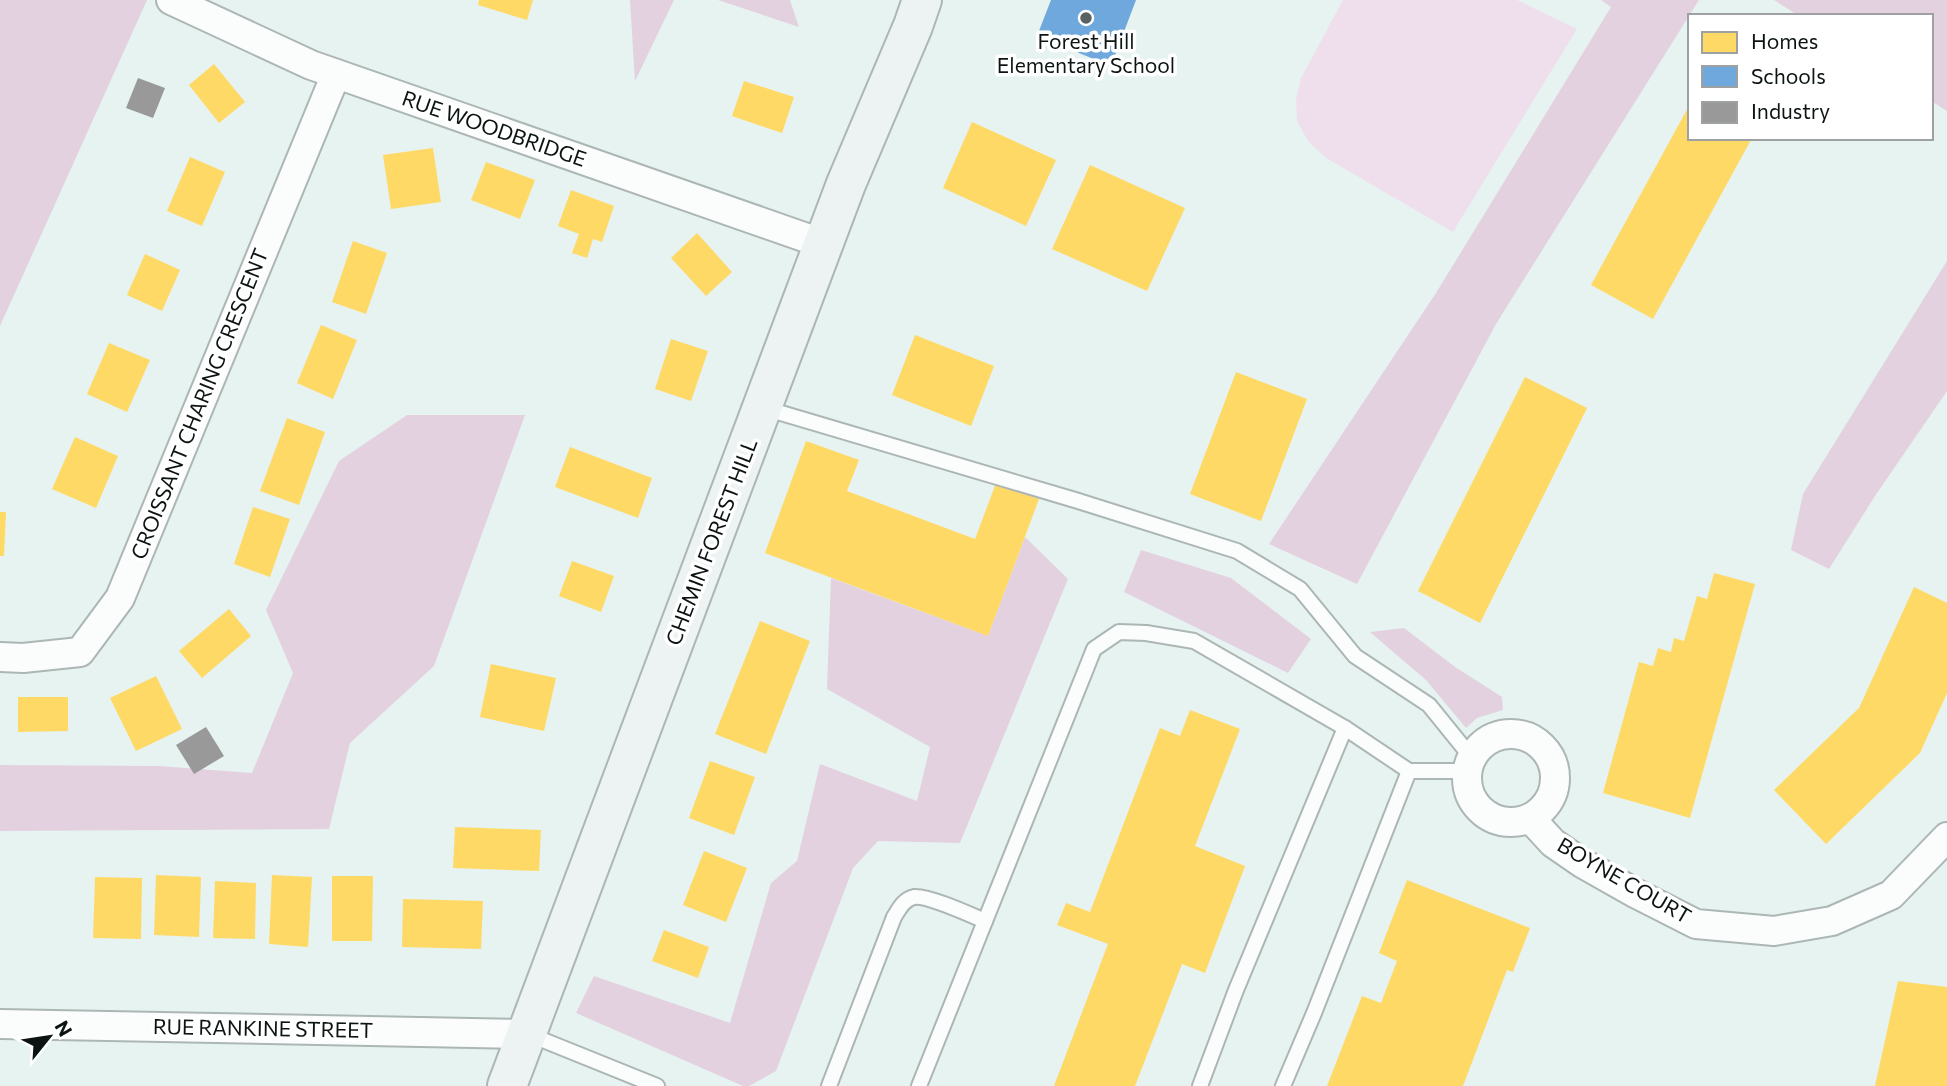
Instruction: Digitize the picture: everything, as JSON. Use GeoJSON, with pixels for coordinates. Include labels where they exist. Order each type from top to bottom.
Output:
{"type":"FeatureCollection","features":[{"type":"Feature","properties":{"kind":"street","name":"RUE WOODBRIDGE"},"geometry":{"type":"LineString","coordinates":[[171,0],[311,65],[824,244]]}},
{"type":"Feature","properties":{"kind":"street","name":"CHEMIN FOREST HILL"},"geometry":{"type":"LineString","coordinates":[[508,1086],[846,184],[922,0]]}},
{"type":"Feature","properties":{"kind":"street","name":"CROISSANT CHARING CRESCENT"},"geometry":{"type":"LineString","coordinates":[[0,657],[23,658],[80,652],[120,598],[336,74]]}},
{"type":"Feature","properties":{"kind":"street"},"geometry":{"type":"LineString","coordinates":[[1503,734],[1517,734],[1542,745],[1551,757],[1555,787],[1549,802],[1530,818],[1510,822],[1495,819],[1482,811],[1472,799],[1468,784],[1470,764],[1480,747],[1491,739],[1503,734]]}},
{"type":"Feature","properties":{"kind":"street","name":"BOYNE COURT"},"geometry":{"type":"LineString","coordinates":[[1530,818],[1553,843],[1582,863],[1696,924],[1774,931],[1832,921],[1891,895],[1947,837]]}},
{"type":"Feature","properties":{"kind":"street","name":"RUE RANKINE STREET"},"geometry":{"type":"LineString","coordinates":[[0,1024],[527,1034]]}},
{"type":"Feature","properties":{"kind":"lane"},"geometry":{"type":"LineString","coordinates":[[762,408],[1075,500],[1237,551],[1300,589],[1355,656],[1429,705],[1470,764],[1409,771],[1345,728],[1194,641],[1146,633],[1119,632],[1094,649],[919,1086]]}},
{"type":"Feature","properties":{"kind":"lane"},"geometry":{"type":"LineString","coordinates":[[1200,1086],[1236,990],[1345,728]]}},
{"type":"Feature","properties":{"kind":"lane"},"geometry":{"type":"LineString","coordinates":[[1283,1086],[1409,771]]}},
{"type":"Feature","properties":{"kind":"lane"},"geometry":{"type":"LineString","coordinates":[[829,1086],[894,917],[903,904],[914,897],[927,898],[985,921]]}},
{"type":"Feature","properties":{"kind":"lane"},"geometry":{"type":"LineString","coordinates":[[527,1034],[657,1086]]}},
{"type":"Feature","properties":{"kind":"shaded area"},"geometry":{"type":"Polygon","coordinates":[[[0,0],[147,0],[0,326],[0,0]]]}},
{"type":"Feature","properties":{"kind":"shaded area"},"geometry":{"type":"Polygon","coordinates":[[[630,0],[674,0],[635,81],[630,0]]]}},
{"type":"Feature","properties":{"kind":"shaded area"},"geometry":{"type":"Polygon","coordinates":[[[718,0],[790,0],[799,27],[718,0]]]}},
{"type":"Feature","properties":{"kind":"shaded area"},"geometry":{"type":"Polygon","coordinates":[[[1343,0],[1517,0],[1577,29],[1453,232],[1326,158],[1308,141],[1297,121],[1296,99],[1301,78],[1343,0]]]}},
{"type":"Feature","properties":{"kind":"shaded area"},"geometry":{"type":"Polygon","coordinates":[[[1601,0],[1699,0],[1496,324],[1357,584],[1269,544],[1436,293],[1611,7],[1601,0]]]}},
{"type":"Feature","properties":{"kind":"shaded area"},"geometry":{"type":"Polygon","coordinates":[[[1774,0],[1947,0],[1947,111],[1933,102],[1933,14],[1796,14],[1774,0]]]}},
{"type":"Feature","properties":{"kind":"shaded area"},"geometry":{"type":"Polygon","coordinates":[[[1947,261],[1947,391],[1829,569],[1791,550],[1803,494],[1947,261]]]}},
{"type":"Feature","properties":{"kind":"shaded area"},"geometry":{"type":"Polygon","coordinates":[[[407,415],[525,415],[434,666],[350,743],[329,829],[0,831],[0,765],[159,766],[252,773],[293,673],[266,610],[339,461],[407,415]]]}},
{"type":"Feature","properties":{"kind":"shaded area"},"geometry":{"type":"Polygon","coordinates":[[[1025,537],[1068,579],[960,843],[878,841],[853,868],[776,1071],[749,1086],[743,1086],[576,1013],[594,976],[730,1023],[771,883],[797,861],[820,764],[917,801],[930,747],[827,689],[831,578],[988,636],[1025,537]]]}},
{"type":"Feature","properties":{"kind":"shaded area"},"geometry":{"type":"Polygon","coordinates":[[[1141,550],[1231,578],[1311,639],[1288,673],[1124,592],[1141,550]]]}},
{"type":"Feature","properties":{"kind":"shaded area"},"geometry":{"type":"Polygon","coordinates":[[[1404,628],[1455,667],[1502,697],[1503,710],[1477,718],[1466,728],[1426,680],[1370,632],[1404,628]]]}},
{"type":"Feature","properties":{"kind":"building: Homes"},"geometry":{"type":"Polygon","coordinates":[[[479,0],[533,0],[527,20],[478,5],[479,0]]]}},
{"type":"Feature","properties":{"kind":"building: Homes"},"geometry":{"type":"Polygon","coordinates":[[[214,64],[245,102],[219,123],[189,85],[214,64]]]}},
{"type":"Feature","properties":{"kind":"building: Homes"},"geometry":{"type":"Polygon","coordinates":[[[744,81],[794,97],[782,133],[732,116],[744,81]]]}},
{"type":"Feature","properties":{"kind":"building: Homes"},"geometry":{"type":"Polygon","coordinates":[[[1688,108],[1688,140],[1751,140],[1653,319],[1591,285],[1688,108]]]}},
{"type":"Feature","properties":{"kind":"building: Homes"},"geometry":{"type":"Polygon","coordinates":[[[972,122],[1056,160],[1026,226],[943,188],[972,122]]]}},
{"type":"Feature","properties":{"kind":"building: Homes"},"geometry":{"type":"Polygon","coordinates":[[[433,148],[441,202],[391,209],[383,155],[433,148]]]}},
{"type":"Feature","properties":{"kind":"building: Homes"},"geometry":{"type":"Polygon","coordinates":[[[190,157],[225,172],[202,226],[167,211],[190,157]]]}},
{"type":"Feature","properties":{"kind":"building: Homes"},"geometry":{"type":"Polygon","coordinates":[[[486,162],[535,180],[520,219],[471,200],[486,162]]]}},
{"type":"Feature","properties":{"kind":"building: Homes"},"geometry":{"type":"Polygon","coordinates":[[[1090,165],[1185,208],[1147,291],[1052,249],[1090,165]]]}},
{"type":"Feature","properties":{"kind":"building: Homes"},"geometry":{"type":"Polygon","coordinates":[[[571,190],[614,206],[602,242],[593,239],[587,258],[572,253],[579,234],[558,226],[571,190]]]}},
{"type":"Feature","properties":{"kind":"building: Homes"},"geometry":{"type":"Polygon","coordinates":[[[697,233],[732,272],[706,296],[671,258],[697,233]]]}},
{"type":"Feature","properties":{"kind":"building: Homes"},"geometry":{"type":"Polygon","coordinates":[[[353,241],[387,253],[366,314],[332,302],[353,241]]]}},
{"type":"Feature","properties":{"kind":"building: Homes"},"geometry":{"type":"Polygon","coordinates":[[[145,254],[180,270],[162,311],[127,295],[145,254]]]}},
{"type":"Feature","properties":{"kind":"building: Homes"},"geometry":{"type":"Polygon","coordinates":[[[321,325],[357,340],[333,399],[297,383],[321,325]]]}},
{"type":"Feature","properties":{"kind":"building: Homes"},"geometry":{"type":"Polygon","coordinates":[[[915,335],[994,366],[971,426],[892,395],[915,335]]]}},
{"type":"Feature","properties":{"kind":"building: Homes"},"geometry":{"type":"Polygon","coordinates":[[[671,339],[708,351],[691,401],[655,389],[671,339]]]}},
{"type":"Feature","properties":{"kind":"building: Homes"},"geometry":{"type":"Polygon","coordinates":[[[109,343],[150,360],[127,412],[87,394],[109,343]]]}},
{"type":"Feature","properties":{"kind":"building: Homes"},"geometry":{"type":"Polygon","coordinates":[[[1236,372],[1307,399],[1261,521],[1190,494],[1236,372]]]}},
{"type":"Feature","properties":{"kind":"building: Homes"},"geometry":{"type":"Polygon","coordinates":[[[1525,377],[1587,408],[1480,623],[1418,591],[1525,377]]]}},
{"type":"Feature","properties":{"kind":"building: Homes"},"geometry":{"type":"Polygon","coordinates":[[[287,418],[325,432],[299,505],[260,491],[287,418]]]}},
{"type":"Feature","properties":{"kind":"building: Homes"},"geometry":{"type":"Polygon","coordinates":[[[75,437],[118,456],[96,508],[52,489],[75,437]]]}},
{"type":"Feature","properties":{"kind":"building: Homes"},"geometry":{"type":"Polygon","coordinates":[[[806,441],[859,460],[847,491],[975,539],[996,483],[1039,499],[988,636],[765,553],[806,441]]]}},
{"type":"Feature","properties":{"kind":"building: Homes"},"geometry":{"type":"Polygon","coordinates":[[[570,447],[652,478],[638,518],[555,487],[570,447]]]}},
{"type":"Feature","properties":{"kind":"building: Homes"},"geometry":{"type":"Polygon","coordinates":[[[253,507],[290,519],[270,577],[234,564],[253,507]]]}},
{"type":"Feature","properties":{"kind":"building: Homes"},"geometry":{"type":"Polygon","coordinates":[[[0,512],[6,512],[4,556],[0,556],[0,512]]]}},
{"type":"Feature","properties":{"kind":"building: Homes"},"geometry":{"type":"Polygon","coordinates":[[[572,561],[614,576],[601,612],[559,596],[572,561]]]}},
{"type":"Feature","properties":{"kind":"building: Homes"},"geometry":{"type":"Polygon","coordinates":[[[1714,573],[1755,584],[1690,818],[1603,793],[1639,662],[1653,666],[1658,648],[1671,652],[1674,638],[1684,641],[1697,596],[1707,599],[1714,573]]]}},
{"type":"Feature","properties":{"kind":"building: Homes"},"geometry":{"type":"Polygon","coordinates":[[[1914,587],[1947,603],[1947,693],[1920,753],[1826,844],[1774,790],[1859,708],[1914,587]]]}},
{"type":"Feature","properties":{"kind":"building: Homes"},"geometry":{"type":"Polygon","coordinates":[[[229,609],[251,636],[202,678],[179,651],[229,609]]]}},
{"type":"Feature","properties":{"kind":"building: Homes"},"geometry":{"type":"Polygon","coordinates":[[[760,621],[810,641],[766,754],[715,734],[760,621]]]}},
{"type":"Feature","properties":{"kind":"building: Homes"},"geometry":{"type":"Polygon","coordinates":[[[491,664],[556,678],[544,731],[480,717],[491,664]]]}},
{"type":"Feature","properties":{"kind":"building: Homes"},"geometry":{"type":"Polygon","coordinates":[[[156,676],[182,729],[136,751],[110,698],[156,676]]]}},
{"type":"Feature","properties":{"kind":"building: Homes"},"geometry":{"type":"Polygon","coordinates":[[[18,697],[68,697],[68,731],[18,732],[18,697]]]}},
{"type":"Feature","properties":{"kind":"building: Homes"},"geometry":{"type":"Polygon","coordinates":[[[1190,710],[1240,729],[1195,846],[1245,866],[1205,973],[1182,964],[1135,1086],[1054,1086],[1108,944],[1057,925],[1066,903],[1090,912],[1160,728],[1180,736],[1190,710]]]}},
{"type":"Feature","properties":{"kind":"building: Homes"},"geometry":{"type":"Polygon","coordinates":[[[710,761],[755,777],[734,835],[689,818],[710,761]]]}},
{"type":"Feature","properties":{"kind":"building: Homes"},"geometry":{"type":"Polygon","coordinates":[[[455,827],[541,830],[539,871],[453,868],[455,827]]]}},
{"type":"Feature","properties":{"kind":"building: Homes"},"geometry":{"type":"Polygon","coordinates":[[[704,851],[747,868],[726,922],[683,905],[704,851]]]}},
{"type":"Feature","properties":{"kind":"building: Homes"},"geometry":{"type":"Polygon","coordinates":[[[156,875],[201,877],[199,937],[154,935],[156,875]]]}},
{"type":"Feature","properties":{"kind":"building: Homes"},"geometry":{"type":"Polygon","coordinates":[[[272,875],[312,877],[308,947],[269,944],[272,875]]]}},
{"type":"Feature","properties":{"kind":"building: Homes"},"geometry":{"type":"Polygon","coordinates":[[[332,876],[373,876],[372,941],[332,941],[332,876]]]}},
{"type":"Feature","properties":{"kind":"building: Homes"},"geometry":{"type":"Polygon","coordinates":[[[95,877],[142,878],[141,939],[93,938],[95,877]]]}},
{"type":"Feature","properties":{"kind":"building: Homes"},"geometry":{"type":"Polygon","coordinates":[[[1407,880],[1530,928],[1513,972],[1507,970],[1463,1086],[1327,1086],[1362,996],[1381,1003],[1397,961],[1379,953],[1407,880]]]}},
{"type":"Feature","properties":{"kind":"building: Homes"},"geometry":{"type":"Polygon","coordinates":[[[215,881],[256,883],[255,939],[213,938],[215,881]]]}},
{"type":"Feature","properties":{"kind":"building: Homes"},"geometry":{"type":"Polygon","coordinates":[[[403,899],[483,901],[481,949],[402,947],[403,899]]]}},
{"type":"Feature","properties":{"kind":"building: Homes"},"geometry":{"type":"Polygon","coordinates":[[[664,930],[709,947],[698,978],[652,961],[664,930]]]}},
{"type":"Feature","properties":{"kind":"building: Homes"},"geometry":{"type":"Polygon","coordinates":[[[1898,981],[1947,987],[1947,1086],[1875,1086],[1898,981]]]}},
{"type":"Feature","properties":{"kind":"building: Schools","name":"Forest Hill Elementary School"},"geometry":{"type":"Polygon","coordinates":[[[1051,0],[1136,0],[1111,66],[1037,36],[1051,0]]]}},
{"type":"Feature","properties":{"kind":"building: Industry"},"geometry":{"type":"Polygon","coordinates":[[[138,78],[165,88],[153,118],[126,108],[138,78]]]}},
{"type":"Feature","properties":{"kind":"building: Industry"},"geometry":{"type":"Polygon","coordinates":[[[206,727],[224,756],[194,774],[176,745],[206,727]]]}},
{"type":"Feature","properties":{"kind":"place","name":"Forest Hill Elementary School"},"geometry":{"type":"Point","coordinates":[1086,18]}}]}
